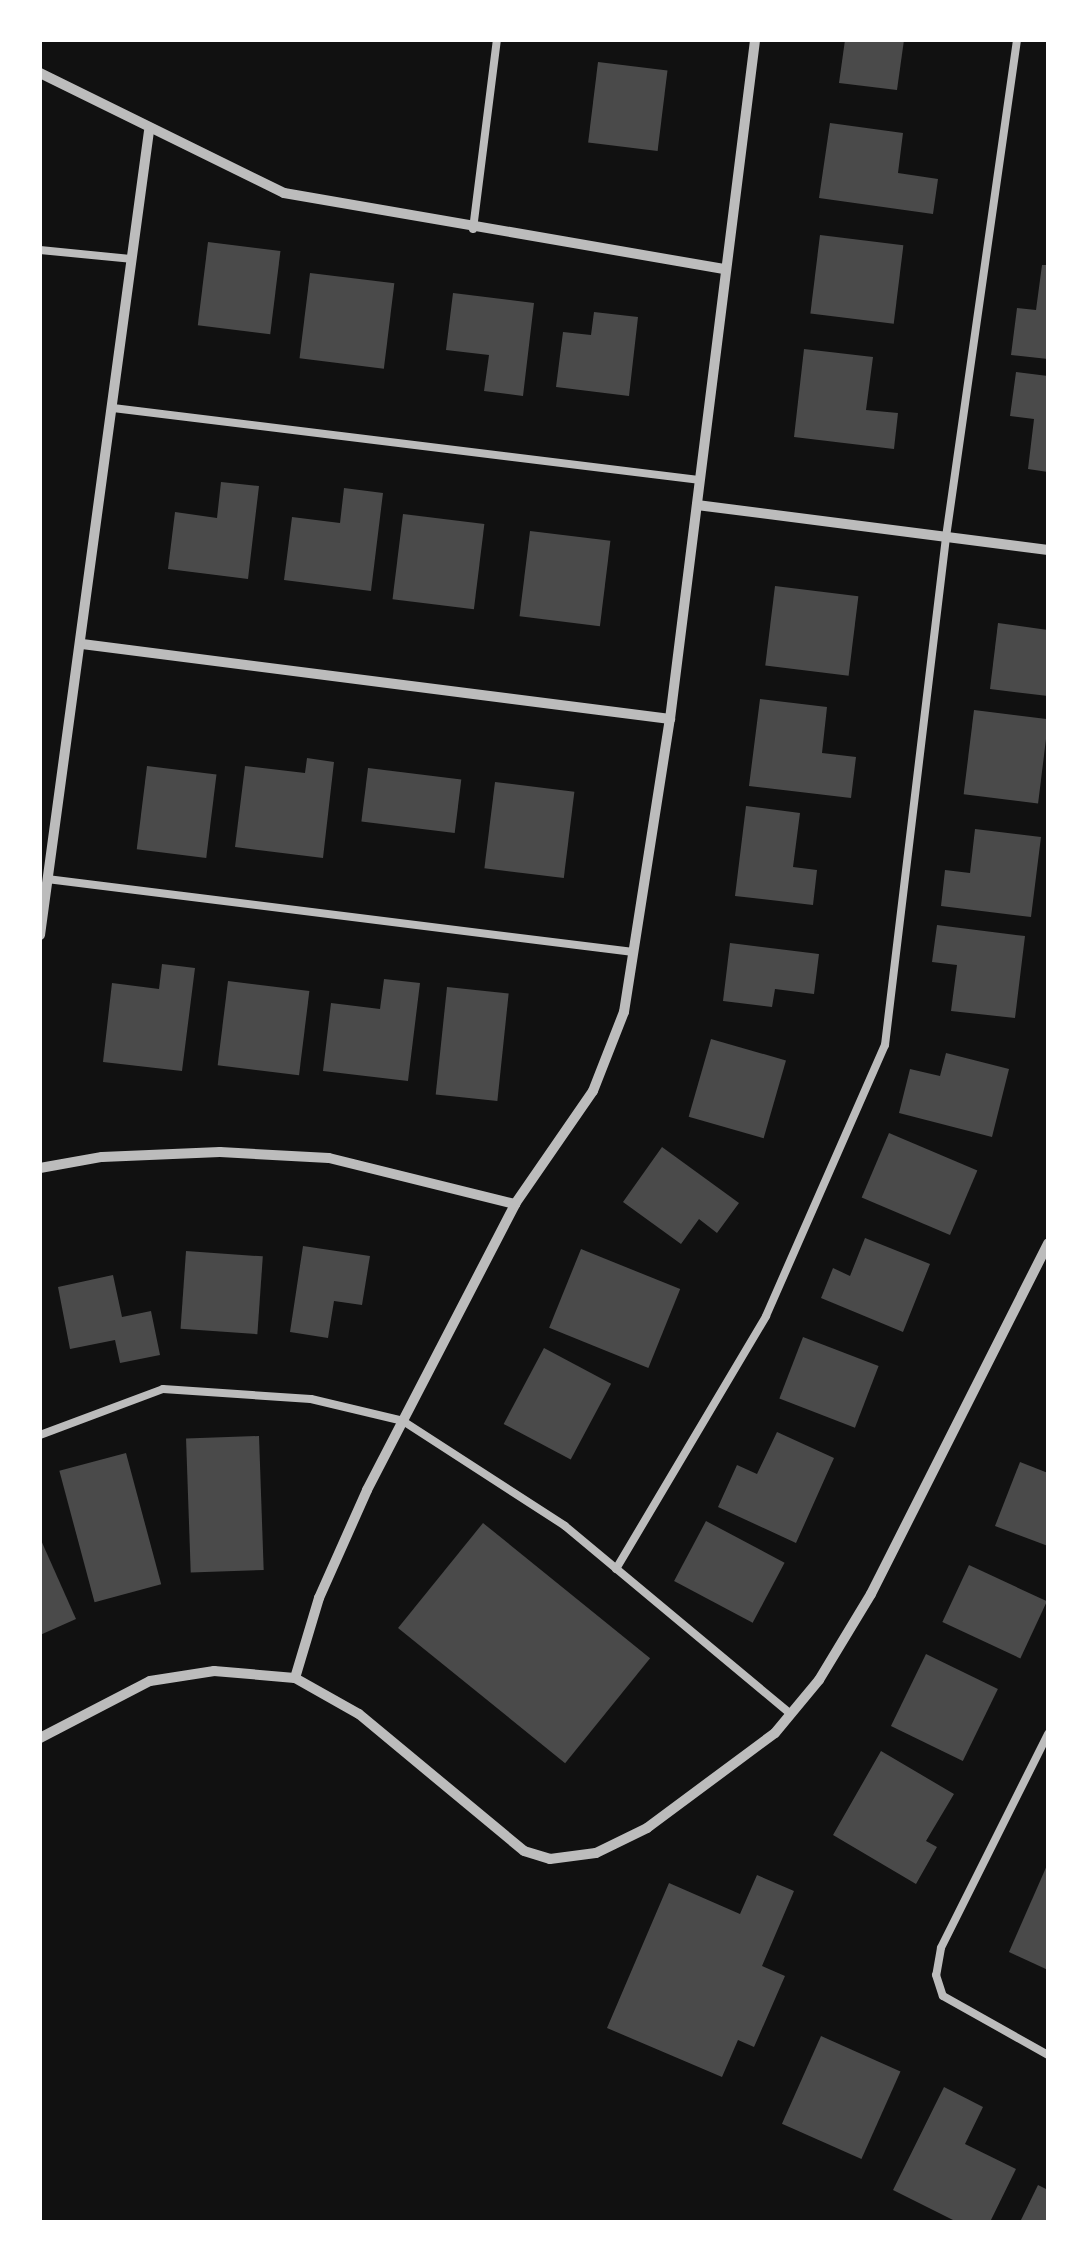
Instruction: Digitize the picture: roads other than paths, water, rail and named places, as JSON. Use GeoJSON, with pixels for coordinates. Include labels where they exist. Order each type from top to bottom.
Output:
{"type":"FeatureCollection","features":[{"type":"Feature","properties":{"kind":"street"},"geometry":{"type":"LineString","coordinates":[[295,1678],[319,1598],[403,1420],[515,1204],[593,1091],[624,1012],[670,719],[722,269],[755,40]]}},
{"type":"Feature","properties":{"kind":"street"},"geometry":{"type":"LineString","coordinates":[[40,73],[149,131],[284,192],[473,229],[722,269]]}},
{"type":"Feature","properties":{"kind":"street"},"geometry":{"type":"LineString","coordinates":[[40,935],[149,131]]}},
{"type":"Feature","properties":{"kind":"street"},"geometry":{"type":"LineString","coordinates":[[697,504],[1048,550]]}},
{"type":"Feature","properties":{"kind":"street"},"geometry":{"type":"LineString","coordinates":[[82,644],[670,719]]}},
{"type":"Feature","properties":{"kind":"street"},"geometry":{"type":"LineString","coordinates":[[40,1168],[102,1156],[220,1152],[329,1158],[515,1204]]}},
{"type":"Feature","properties":{"kind":"street"},"geometry":{"type":"LineString","coordinates":[[40,1738],[150,1680],[214,1671],[295,1678],[359,1714],[524,1851],[550,1859],[596,1852],[647,1828],[754,1750],[791,1714],[871,1594],[1048,1244]]}},
{"type":"Feature","properties":{"kind":"lane"},"geometry":{"type":"LineString","coordinates":[[473,229],[497,40]]}},
{"type":"Feature","properties":{"kind":"lane"},"geometry":{"type":"LineString","coordinates":[[616,1569],[766,1316],[885,1044],[946,537],[1017,40]]}},
{"type":"Feature","properties":{"kind":"lane"},"geometry":{"type":"LineString","coordinates":[[40,250],[132,259]]}},
{"type":"Feature","properties":{"kind":"lane"},"geometry":{"type":"LineString","coordinates":[[112,408],[699,480]]}},
{"type":"Feature","properties":{"kind":"lane"},"geometry":{"type":"LineString","coordinates":[[47,878],[633,952]]}},
{"type":"Feature","properties":{"kind":"lane"},"geometry":{"type":"LineString","coordinates":[[40,1436],[163,1390],[310,1399],[403,1420],[565,1526],[791,1714]]}},
{"type":"Feature","properties":{"kind":"lane"},"geometry":{"type":"LineString","coordinates":[[1048,1734],[941,1948],[936,1975],[943,1996],[1048,2055]]}}]}
